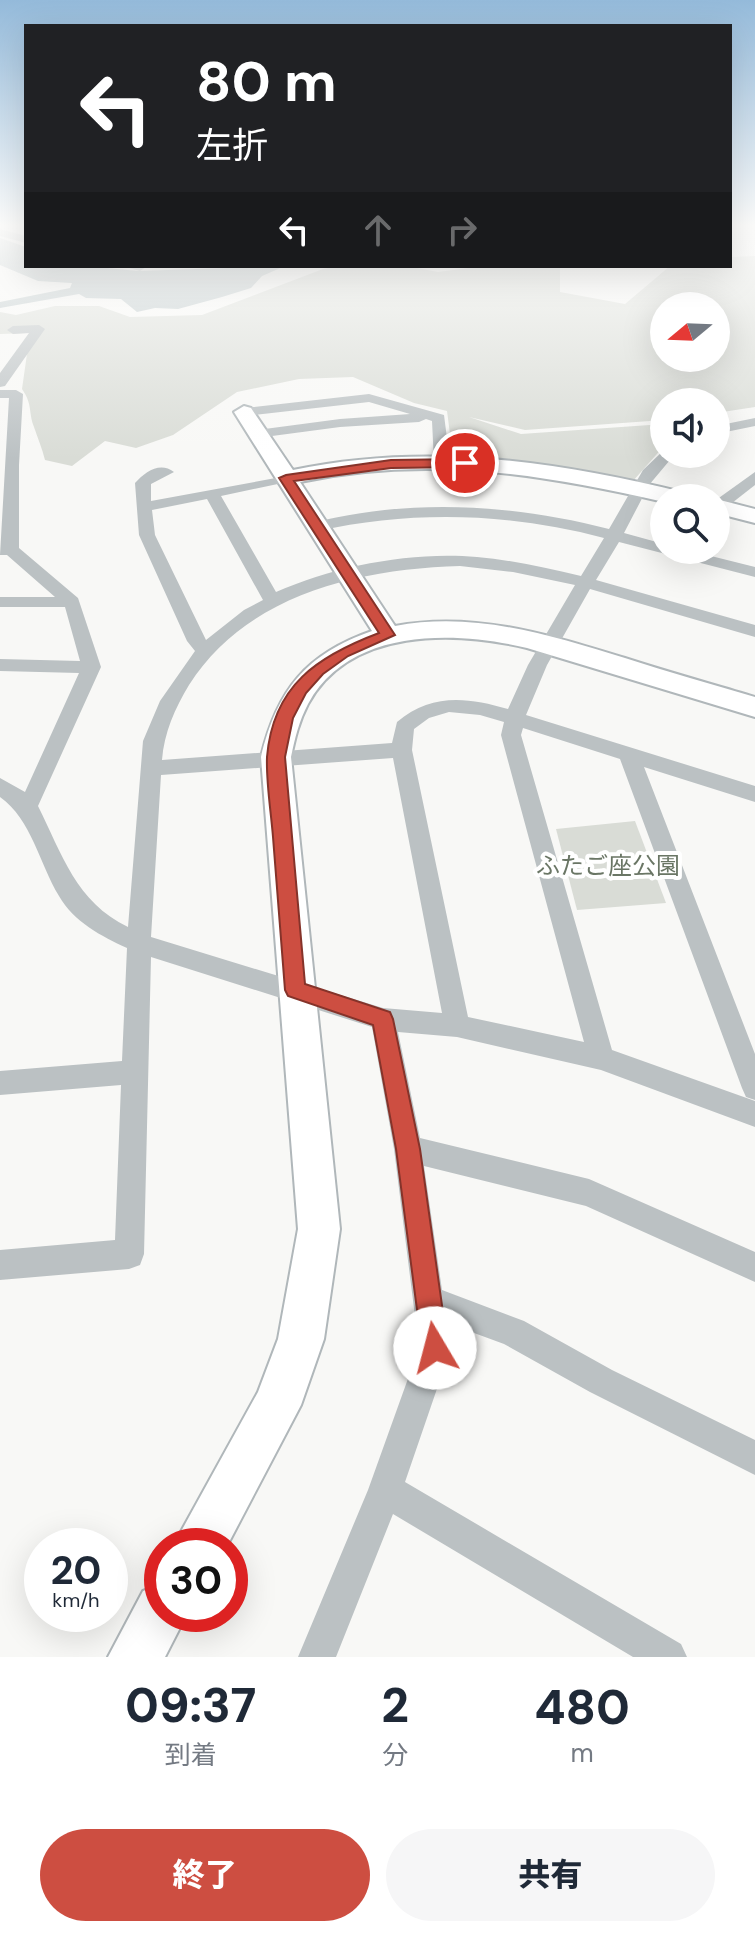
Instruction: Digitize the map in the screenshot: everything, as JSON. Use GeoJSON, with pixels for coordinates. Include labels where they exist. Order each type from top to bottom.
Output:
{"type":"FeatureCollection","features":[{"type":"Feature","properties":{"kind":"street"},"geometry":{"type":"LineString","coordinates":[[0,383],[39,329],[13,330]]}},
{"type":"Feature","properties":{"kind":"street"},"geometry":{"type":"LineString","coordinates":[[0,394],[16,394],[6,550],[72,602],[91,667],[33,797],[26,804]]}},
{"type":"Feature","properties":{"kind":"street"},"geometry":{"type":"LineString","coordinates":[[388,635],[244,412],[369,398],[439,418]]}},
{"type":"Feature","properties":{"kind":"street"},"geometry":{"type":"LineString","coordinates":[[257,434],[340,423],[439,418]]}},
{"type":"Feature","properties":{"kind":"street"},"geometry":{"type":"LineString","coordinates":[[439,418],[442,462]]}},
{"type":"Feature","properties":{"kind":"street"},"geometry":{"type":"LineString","coordinates":[[730,427],[755,422]]}},
{"type":"Feature","properties":{"kind":"street"},"geometry":{"type":"LineString","coordinates":[[143,507],[286,478],[362,467],[442,462],[509,465],[650,492]]}},
{"type":"Feature","properties":{"kind":"street"},"geometry":{"type":"LineString","coordinates":[[601,1058],[511,735],[513,719],[550,644],[654,468]]}},
{"type":"Feature","properties":{"kind":"street"},"geometry":{"type":"LineString","coordinates":[[166,472],[155,473],[143,483],[147,535],[196,641],[204,650]]}},
{"type":"Feature","properties":{"kind":"street"},"geometry":{"type":"LineString","coordinates":[[730,496],[755,477]]}},
{"type":"Feature","properties":{"kind":"street"},"geometry":{"type":"LineString","coordinates":[[212,494],[271,599]]}},
{"type":"Feature","properties":{"kind":"street"},"geometry":{"type":"LineString","coordinates":[[730,509],[755,516]]}},
{"type":"Feature","properties":{"kind":"street"},"geometry":{"type":"LineString","coordinates":[[318,526],[375,516],[487,513],[565,523],[650,546]]}},
{"type":"Feature","properties":{"kind":"street"},"geometry":{"type":"LineString","coordinates":[[0,1265],[129,1254],[139,943],[153,741],[163,711],[204,650],[271,599],[348,572],[429,563],[475,562],[586,584],[755,631]]}},
{"type":"Feature","properties":{"kind":"street"},"geometry":{"type":"LineString","coordinates":[[723,564],[755,572]]}},
{"type":"Feature","properties":{"kind":"street"},"geometry":{"type":"LineString","coordinates":[[0,602],[72,602]]}},
{"type":"Feature","properties":{"kind":"street"},"geometry":{"type":"LineString","coordinates":[[209,1528],[277,1405],[301,1339],[319,1229],[276,757],[284,718],[299,690],[318,670],[342,653],[388,635],[449,628],[550,644],[755,707]]}},
{"type":"Feature","properties":{"kind":"street"},"geometry":{"type":"LineString","coordinates":[[0,665],[91,667]]}},
{"type":"Feature","properties":{"kind":"street"},"geometry":{"type":"LineString","coordinates":[[457,1026],[402,750],[404,727],[430,708],[449,703],[481,708],[755,794]]}},
{"type":"Feature","properties":{"kind":"street"},"geometry":{"type":"LineString","coordinates":[[150,768],[402,750]]}},
{"type":"Feature","properties":{"kind":"street"},"geometry":{"type":"LineString","coordinates":[[629,755],[755,1088]]}},
{"type":"Feature","properties":{"kind":"street"},"geometry":{"type":"LineString","coordinates":[[0,786],[26,804],[69,893],[100,924],[139,943],[383,1019],[457,1026],[601,1058],[755,1114]]}},
{"type":"Feature","properties":{"kind":"street"},"geometry":{"type":"LineString","coordinates":[[317,1657],[385,1490],[435,1348],[408,1149],[383,1019]]}},
{"type":"Feature","properties":{"kind":"street"},"geometry":{"type":"LineString","coordinates":[[0,1083],[135,1072]]}},
{"type":"Feature","properties":{"kind":"street"},"geometry":{"type":"LineString","coordinates":[[408,1149],[497,1168],[589,1193],[755,1267]]}},
{"type":"Feature","properties":{"kind":"street"},"geometry":{"type":"LineString","coordinates":[[428,1300],[513,1332],[601,1381],[755,1458]]}},
{"type":"Feature","properties":{"kind":"street"},"geometry":{"type":"LineString","coordinates":[[385,1490],[668,1657]]}},
{"type":"Feature","properties":{"kind":"street"},"geometry":{"type":"LineString","coordinates":[[135,1657],[149,1632]]}},
{"type":"Feature","properties":{"kind":"green space"},"geometry":{"type":"Polygon","coordinates":[[[230,304],[650,304],[650,372],[730,372],[730,304],[755,304],[755,407],[730,411],[730,388],[650,388],[650,421],[525,430],[469,417],[521,434],[650,425],[650,462],[633,481],[545,465],[453,457],[447,411],[414,403],[353,377],[299,379],[237,392],[173,435],[136,448],[105,441],[72,466],[45,460],[28,399],[22,389],[30,333],[0,334],[0,312],[16,315],[55,306],[99,306],[130,317],[202,315],[230,304]]]}},
{"type":"Feature","properties":{"kind":"green space","name":"ふたご座公園"},"geometry":{"type":"Polygon","coordinates":[[[635,821],[666,903],[577,910],[556,829],[635,821]]]}},
{"type":"Feature","properties":{"kind":"shaded area"},"geometry":{"type":"Polygon","coordinates":[[[128,304],[195,304],[178,309],[155,308],[137,312],[128,304]]]}},
{"type":"Feature","properties":{"kind":"route"},"geometry":{"type":"LineString","coordinates":[[435,1348],[408,1149],[383,1019],[295,990],[276,757],[284,718],[299,690],[318,670],[342,653],[388,635],[286,478],[391,464],[465,463]]}}]}
